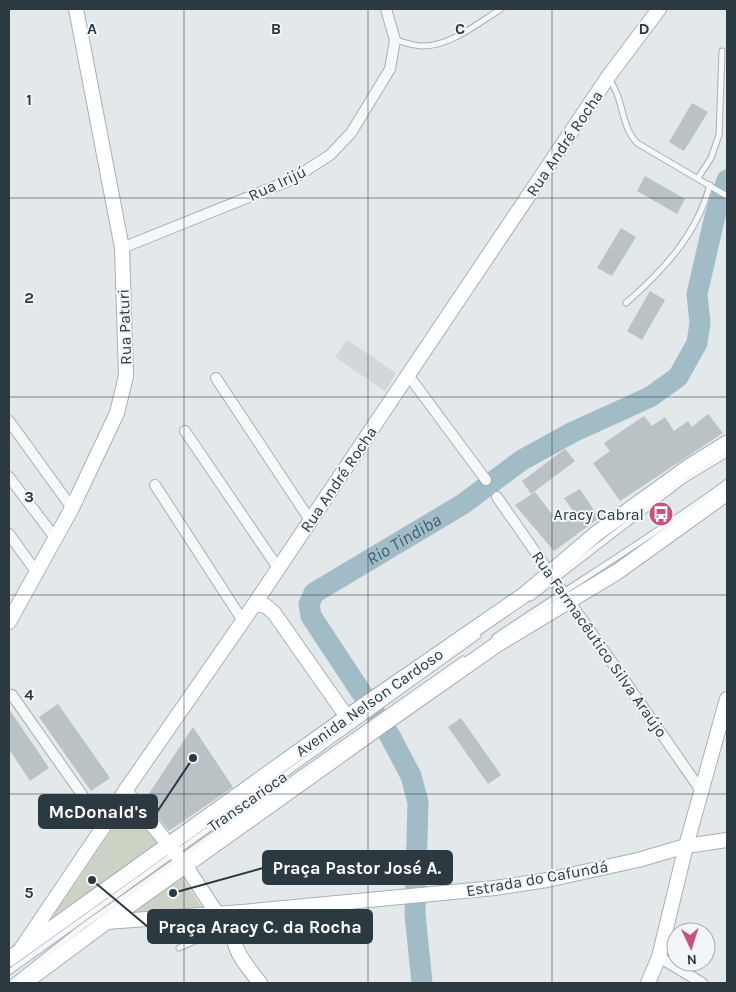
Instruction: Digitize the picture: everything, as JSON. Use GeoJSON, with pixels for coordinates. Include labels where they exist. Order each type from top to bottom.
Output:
{"type":"FeatureCollection","features":[{"type":"Feature","properties":{"kind":"main road","name":"Rua Paturi"},"geometry":{"type":"LineString","coordinates":[[9,622],[72,508],[117,413],[126,376],[122,248],[76,9]]}},
{"type":"Feature","properties":{"kind":"main road","name":"Rua André Rocha"},"geometry":{"type":"LineString","coordinates":[[14,956],[104,826],[125,791],[243,622],[608,77],[659,9]]}},
{"type":"Feature","properties":{"kind":"main road","name":"Avenida Nelson Cardoso"},"geometry":{"type":"LineString","coordinates":[[24,983],[106,922],[177,855],[347,717],[371,707],[524,595],[553,577],[597,533],[690,466],[727,443]]}},
{"type":"Feature","properties":{"kind":"main road","name":"Avenida Nelson Cardoso"},"geometry":{"type":"LineString","coordinates":[[14,956],[177,855],[496,645],[566,595],[616,572],[727,493]]}},
{"type":"Feature","properties":{"kind":"main road"},"geometry":{"type":"LineString","coordinates":[[255,604],[266,606],[274,613],[347,717]]}},
{"type":"Feature","properties":{"kind":"main road"},"geometry":{"type":"LineString","coordinates":[[648,983],[659,957],[686,846],[727,699]]}},
{"type":"Feature","properties":{"kind":"main road"},"geometry":{"type":"LineString","coordinates":[[125,791],[177,855],[216,912]]}},
{"type":"Feature","properties":{"kind":"main road","name":"Estrada do Cafundá"},"geometry":{"type":"LineString","coordinates":[[106,922],[216,912],[238,918],[547,880],[638,860],[686,846],[727,840]]}},
{"type":"Feature","properties":{"kind":"main road"},"geometry":{"type":"LineString","coordinates":[[238,918],[233,939],[235,947],[260,983]]}},
{"type":"Feature","properties":{"kind":"street","name":"Rua Irijú"},"geometry":{"type":"LineString","coordinates":[[122,248],[291,180],[330,155],[351,133],[390,69],[395,40],[386,9]]}},
{"type":"Feature","properties":{"kind":"street"},"geometry":{"type":"LineString","coordinates":[[408,374],[486,480]]}},
{"type":"Feature","properties":{"kind":"street"},"geometry":{"type":"LineString","coordinates":[[216,378],[310,520]]}},
{"type":"Feature","properties":{"kind":"street"},"geometry":{"type":"LineString","coordinates":[[9,421],[72,508]]}},
{"type":"Feature","properties":{"kind":"street"},"geometry":{"type":"LineString","coordinates":[[185,431],[278,568]]}},
{"type":"Feature","properties":{"kind":"street"},"geometry":{"type":"LineString","coordinates":[[9,477],[56,538]]}},
{"type":"Feature","properties":{"kind":"street"},"geometry":{"type":"LineString","coordinates":[[155,485],[243,622]]}},
{"type":"Feature","properties":{"kind":"street","name":"Rua Farmacêutico Silva Araújo"},"geometry":{"type":"LineString","coordinates":[[497,497],[702,792]]}},
{"type":"Feature","properties":{"kind":"street"},"geometry":{"type":"LineString","coordinates":[[9,534],[37,573]]}},
{"type":"Feature","properties":{"kind":"street"},"geometry":{"type":"LineString","coordinates":[[12,695],[104,826]]}},
{"type":"Feature","properties":{"kind":"street"},"geometry":{"type":"LineString","coordinates":[[659,957],[702,983]]}},
{"type":"Feature","properties":{"kind":"lane"},"geometry":{"type":"LineString","coordinates":[[395,40],[422,46],[442,42],[460,34],[501,9]]}},
{"type":"Feature","properties":{"kind":"lane"},"geometry":{"type":"LineString","coordinates":[[698,178],[711,158],[719,135],[722,51]]}},
{"type":"Feature","properties":{"kind":"lane"},"geometry":{"type":"LineString","coordinates":[[608,77],[617,90],[630,136],[638,143],[727,196]]}},
{"type":"Feature","properties":{"kind":"lane"},"geometry":{"type":"LineString","coordinates":[[626,303],[674,257],[704,207],[713,186]]}},
{"type":"Feature","properties":{"kind":"lane"},"geometry":{"type":"LineString","coordinates":[[488,628],[553,577],[684,480],[727,454]]}},
{"type":"Feature","properties":{"kind":"lane"},"geometry":{"type":"LineString","coordinates":[[489,641],[566,595],[727,482]]}},
{"type":"Feature","properties":{"kind":"lane","name":"Transcarioca"},"geometry":{"type":"LineString","coordinates":[[11,983],[371,707],[480,634]]}},
{"type":"Feature","properties":{"kind":"lane"},"geometry":{"type":"LineString","coordinates":[[381,721],[473,652]]}},
{"type":"Feature","properties":{"kind":"lane","name":"Transcarioca"},"geometry":{"type":"LineString","coordinates":[[9,972],[177,855]]}},
{"type":"Feature","properties":{"kind":"lane"},"geometry":{"type":"LineString","coordinates":[[179,948],[238,918]]}},
{"type":"Feature","properties":{"kind":"shaded area"},"geometry":{"type":"Polygon","coordinates":[[[347,340],[396,373],[385,391],[335,357],[347,340]]]}},
{"type":"Feature","properties":{"kind":"shaded area"},"geometry":{"type":"Polygon","coordinates":[[[129,804],[161,843],[52,917],[129,804]]]}},
{"type":"Feature","properties":{"kind":"shaded area"},"geometry":{"type":"Polygon","coordinates":[[[180,875],[204,910],[120,917],[180,875]]]}},
{"type":"Feature","properties":{"kind":"building"},"geometry":{"type":"Polygon","coordinates":[[[692,103],[708,112],[684,151],[669,142],[692,103]]]}},
{"type":"Feature","properties":{"kind":"building"},"geometry":{"type":"Polygon","coordinates":[[[645,176],[685,199],[677,214],[637,191],[645,176]]]}},
{"type":"Feature","properties":{"kind":"building"},"geometry":{"type":"Polygon","coordinates":[[[621,228],[636,237],[612,276],[597,268],[621,228]]]}},
{"type":"Feature","properties":{"kind":"building"},"geometry":{"type":"Polygon","coordinates":[[[650,291],[665,300],[642,340],[627,331],[650,291]]]}},
{"type":"Feature","properties":{"kind":"building"},"geometry":{"type":"Polygon","coordinates":[[[708,414],[723,433],[620,501],[593,463],[610,451],[604,443],[644,416],[652,426],[665,417],[674,431],[688,421],[692,427],[708,414]]]}},
{"type":"Feature","properties":{"kind":"building"},"geometry":{"type":"Polygon","coordinates":[[[565,449],[575,461],[531,494],[522,481],[565,449]]]}},
{"type":"Feature","properties":{"kind":"building"},"geometry":{"type":"Polygon","coordinates":[[[580,489],[599,518],[554,551],[515,505],[535,492],[558,522],[573,511],[564,498],[580,489]]]}},
{"type":"Feature","properties":{"kind":"building"},"geometry":{"type":"Polygon","coordinates":[[[58,704],[110,778],[91,791],[39,717],[58,704]]]}},
{"type":"Feature","properties":{"kind":"building"},"geometry":{"type":"Polygon","coordinates":[[[9,709],[49,768],[30,781],[9,749],[9,709]]]}},
{"type":"Feature","properties":{"kind":"building"},"geometry":{"type":"Polygon","coordinates":[[[461,718],[501,775],[488,784],[448,727],[461,718]]]}},
{"type":"Feature","properties":{"kind":"building"},"geometry":{"type":"Polygon","coordinates":[[[193,727],[233,787],[169,831],[144,801],[193,727]]]}},
{"type":"Feature","properties":{"kind":"waterway","name":"Rio Tindiba"},"geometry":{"type":"LineString","coordinates":[[422,983],[415,914],[418,802],[411,776],[390,736],[311,616],[309,604],[314,593],[463,504],[522,460],[573,432],[650,397],[678,377],[697,343],[700,323],[697,294],[715,216],[727,180]]}},
{"type":"Feature","properties":{"kind":"place","name":"Aracy Cabral"},"geometry":{"type":"Point","coordinates":[661,514]}},
{"type":"Feature","properties":{"kind":"place","name":"McDonald's"},"geometry":{"type":"Point","coordinates":[193,758]}},
{"type":"Feature","properties":{"kind":"place","name":"Praça Aracy C. da Rocha"},"geometry":{"type":"Point","coordinates":[92,880]}},
{"type":"Feature","properties":{"kind":"place","name":"Praça Pastor José A."},"geometry":{"type":"Point","coordinates":[173,893]}}]}
